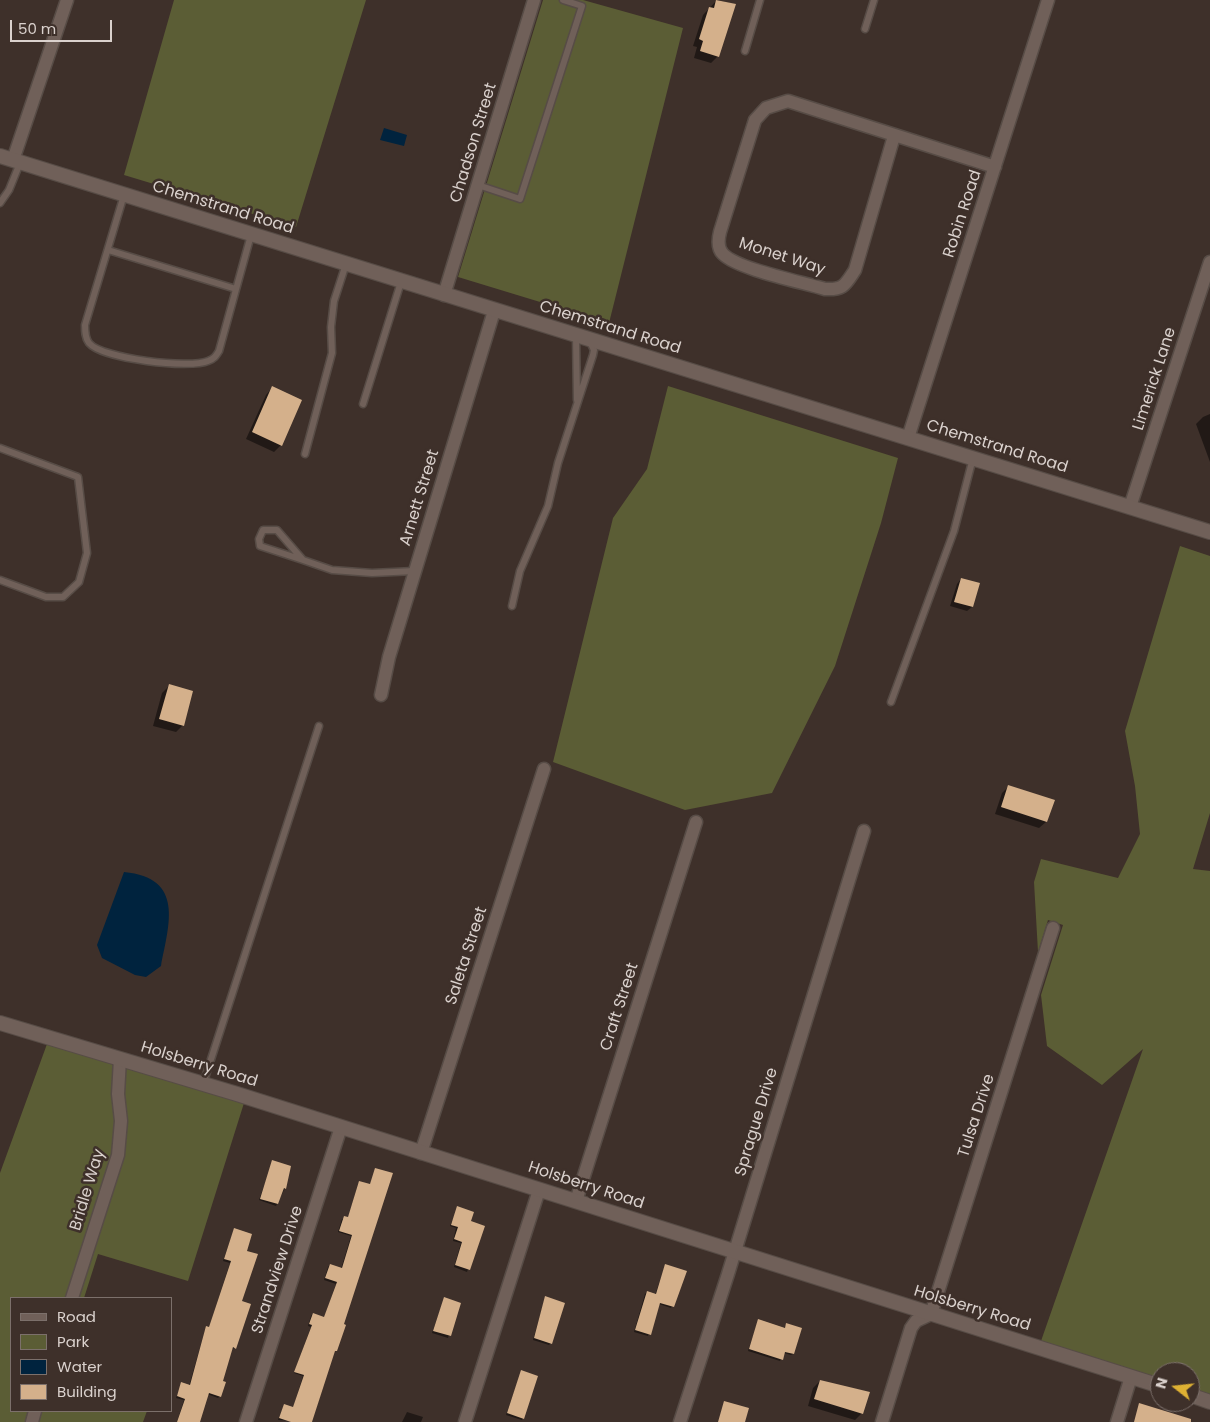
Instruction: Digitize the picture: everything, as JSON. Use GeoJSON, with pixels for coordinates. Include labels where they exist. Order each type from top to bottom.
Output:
{"type":"FeatureCollection","features":[{"type":"Feature","properties":{"kind":"street"},"geometry":{"type":"LineString","coordinates":[[11,160],[67,0]]}},
{"type":"Feature","properties":{"kind":"street","name":"Chadson Street"},"geometry":{"type":"LineString","coordinates":[[444,295],[534,0]]}},
{"type":"Feature","properties":{"kind":"street","name":"Robin Road"},"geometry":{"type":"LineString","coordinates":[[908,438],[1048,0]]}},
{"type":"Feature","properties":{"kind":"street","name":"Monet Way"},"geometry":{"type":"LineString","coordinates":[[894,136],[855,270],[845,285],[838,290],[825,289],[735,263],[722,254],[718,245],[720,232],[755,120],[766,108],[788,101],[995,167]]}},
{"type":"Feature","properties":{"kind":"street","name":"Chemstrand Road"},"geometry":{"type":"LineString","coordinates":[[11,160],[1210,532]]}},
{"type":"Feature","properties":{"kind":"street","name":"Limerick Lane"},"geometry":{"type":"LineString","coordinates":[[1130,506],[1210,262]]}},
{"type":"Feature","properties":{"kind":"street","name":"Arnett Street"},"geometry":{"type":"LineString","coordinates":[[380,695],[494,311]]}},
{"type":"Feature","properties":{"kind":"street","name":"Saleta Street"},"geometry":{"type":"LineString","coordinates":[[421,1152],[544,769]]}},
{"type":"Feature","properties":{"kind":"street","name":"Craft Street"},"geometry":{"type":"LineString","coordinates":[[576,1201],[696,822]]}},
{"type":"Feature","properties":{"kind":"street","name":"Sprague Drive"},"geometry":{"type":"LineString","coordinates":[[680,1422],[864,831]]}},
{"type":"Feature","properties":{"kind":"street","name":"Tulsa Drive"},"geometry":{"type":"LineString","coordinates":[[931,1314],[1054,928]]}},
{"type":"Feature","properties":{"kind":"street","name":"Holsberry Road"},"geometry":{"type":"LineString","coordinates":[[0,1023],[421,1152],[1150,1383]]}},
{"type":"Feature","properties":{"kind":"street","name":"Bridle Way"},"geometry":{"type":"LineString","coordinates":[[72,1297],[118,1155],[121,1121],[118,1094],[120,1059]]}},
{"type":"Feature","properties":{"kind":"street","name":"Strandview Drive"},"geometry":{"type":"LineString","coordinates":[[246,1422],[341,1127]]}},
{"type":"Feature","properties":{"kind":"street"},"geometry":{"type":"LineString","coordinates":[[465,1422],[539,1190]]}},
{"type":"Feature","properties":{"kind":"street"},"geometry":{"type":"LineString","coordinates":[[882,1422],[911,1328],[916,1321],[931,1314]]}},
{"type":"Feature","properties":{"kind":"street"},"geometry":{"type":"LineString","coordinates":[[1117,1422],[1131,1377]]}},
{"type":"Feature","properties":{"kind":"lane"},"geometry":{"type":"LineString","coordinates":[[478,185],[520,199],[582,6],[563,0]]}},
{"type":"Feature","properties":{"kind":"lane"},"geometry":{"type":"LineString","coordinates":[[745,50],[760,0]]}},
{"type":"Feature","properties":{"kind":"lane"},"geometry":{"type":"LineString","coordinates":[[865,29],[874,0]]}},
{"type":"Feature","properties":{"kind":"lane"},"geometry":{"type":"LineString","coordinates":[[0,203],[9,190],[11,160]]}},
{"type":"Feature","properties":{"kind":"lane"},"geometry":{"type":"LineString","coordinates":[[124,195],[85,325],[88,343],[95,349],[135,360],[199,364],[214,358],[219,351],[251,235]]}},
{"type":"Feature","properties":{"kind":"lane"},"geometry":{"type":"LineString","coordinates":[[108,250],[236,289]]}},
{"type":"Feature","properties":{"kind":"lane"},"geometry":{"type":"LineString","coordinates":[[305,454],[332,353],[331,327],[334,301],[346,264]]}},
{"type":"Feature","properties":{"kind":"lane"},"geometry":{"type":"LineString","coordinates":[[363,404],[401,282]]}},
{"type":"Feature","properties":{"kind":"lane"},"geometry":{"type":"LineString","coordinates":[[576,336],[577,406]]}},
{"type":"Feature","properties":{"kind":"lane"},"geometry":{"type":"LineString","coordinates":[[512,606],[520,571],[548,506],[558,463],[594,350],[590,340]]}},
{"type":"Feature","properties":{"kind":"lane"},"geometry":{"type":"LineString","coordinates":[[0,448],[78,477],[87,553],[79,582],[63,597],[46,597],[0,580]]}},
{"type":"Feature","properties":{"kind":"lane"},"geometry":{"type":"LineString","coordinates":[[891,702],[954,531],[974,458]]}},
{"type":"Feature","properties":{"kind":"lane"},"geometry":{"type":"LineString","coordinates":[[303,560],[277,530],[264,530],[259,539],[260,546],[303,560],[345,572],[416,571]]}},
{"type":"Feature","properties":{"kind":"lane"},"geometry":{"type":"LineString","coordinates":[[202,1084],[319,726]]}},
{"type":"Feature","properties":{"kind":"green space"},"geometry":{"type":"Polygon","coordinates":[[[174,0],[366,0],[296,227],[124,175],[174,0]]]}},
{"type":"Feature","properties":{"kind":"green space"},"geometry":{"type":"Polygon","coordinates":[[[543,0],[583,0],[683,28],[609,323],[458,277],[543,0]]]}},
{"type":"Feature","properties":{"kind":"green space"},"geometry":{"type":"Polygon","coordinates":[[[668,386],[898,458],[881,523],[835,666],[772,793],[685,810],[553,762],[613,518],[647,469],[668,386]]]}},
{"type":"Feature","properties":{"kind":"green space"},"geometry":{"type":"Polygon","coordinates":[[[1180,546],[1210,556],[1210,813],[1193,869],[1210,871],[1210,1395],[1200,1392],[1200,1362],[1150,1362],[1150,1376],[1041,1341],[1143,1049],[1102,1085],[1047,1046],[1041,995],[1063,925],[1048,920],[1038,952],[1034,882],[1041,859],[1118,878],[1140,834],[1135,786],[1125,731],[1180,546]]]}},
{"type":"Feature","properties":{"kind":"green space"},"geometry":{"type":"Polygon","coordinates":[[[47,1044],[244,1103],[188,1281],[98,1254],[84,1297],[10,1297],[10,1412],[147,1412],[143,1422],[0,1422],[0,1173],[47,1044]]]}},
{"type":"Feature","properties":{"kind":"water"},"geometry":{"type":"Polygon","coordinates":[[[384,128],[407,135],[404,146],[380,140],[384,128]]]}},
{"type":"Feature","properties":{"kind":"water"},"geometry":{"type":"Polygon","coordinates":[[[124,872],[143,876],[157,883],[165,893],[168,906],[169,919],[161,966],[146,977],[135,975],[102,958],[97,945],[124,872]]]}},
{"type":"Feature","properties":{"kind":"building"},"geometry":{"type":"Polygon","coordinates":[[[716,0],[736,4],[719,57],[700,51],[703,41],[699,39],[709,7],[714,8],[716,0]]]}},
{"type":"Feature","properties":{"kind":"building"},"geometry":{"type":"Polygon","coordinates":[[[272,386],[302,400],[282,446],[252,432],[272,386]]]}},
{"type":"Feature","properties":{"kind":"building"},"geometry":{"type":"Polygon","coordinates":[[[961,578],[980,583],[973,607],[954,602],[961,578]]]}},
{"type":"Feature","properties":{"kind":"building"},"geometry":{"type":"Polygon","coordinates":[[[169,684],[193,691],[184,726],[159,719],[169,684]]]}},
{"type":"Feature","properties":{"kind":"building"},"geometry":{"type":"Polygon","coordinates":[[[1008,785],[1055,800],[1047,822],[1001,807],[1008,785]]]}},
{"type":"Feature","properties":{"kind":"building"},"geometry":{"type":"Polygon","coordinates":[[[272,1160],[291,1166],[286,1189],[284,1188],[278,1204],[260,1199],[272,1160]]]}},
{"type":"Feature","properties":{"kind":"building"},"geometry":{"type":"Polygon","coordinates":[[[375,1168],[393,1173],[344,1324],[346,1325],[337,1351],[335,1351],[312,1422],[291,1422],[279,1418],[284,1404],[293,1407],[304,1375],[294,1372],[312,1325],[309,1324],[313,1313],[324,1317],[337,1282],[325,1278],[330,1264],[342,1268],[352,1235],[339,1231],[344,1216],[348,1217],[359,1181],[370,1184],[375,1168]]]}},
{"type":"Feature","properties":{"kind":"building"},"geometry":{"type":"Polygon","coordinates":[[[457,1206],[474,1212],[471,1221],[485,1226],[470,1270],[455,1265],[462,1242],[454,1239],[458,1227],[451,1225],[457,1206]]]}},
{"type":"Feature","properties":{"kind":"building"},"geometry":{"type":"Polygon","coordinates":[[[234,1228],[252,1234],[247,1251],[258,1254],[242,1301],[251,1304],[236,1349],[233,1347],[223,1381],[226,1382],[221,1397],[209,1393],[200,1422],[177,1422],[185,1399],[177,1396],[181,1382],[190,1385],[206,1326],[209,1327],[231,1261],[224,1259],[234,1228]]]}},
{"type":"Feature","properties":{"kind":"building"},"geometry":{"type":"Polygon","coordinates":[[[665,1264],[687,1271],[674,1307],[660,1303],[651,1335],[635,1330],[647,1291],[656,1294],[665,1264]]]}},
{"type":"Feature","properties":{"kind":"building"},"geometry":{"type":"Polygon","coordinates":[[[545,1296],[565,1303],[552,1344],[534,1338],[545,1296]]]}},
{"type":"Feature","properties":{"kind":"building"},"geometry":{"type":"Polygon","coordinates":[[[444,1297],[461,1303],[451,1336],[433,1331],[444,1297]]]}},
{"type":"Feature","properties":{"kind":"building"},"geometry":{"type":"Polygon","coordinates":[[[758,1319],[785,1328],[786,1323],[802,1328],[794,1354],[785,1352],[783,1360],[749,1349],[758,1319]]]}},
{"type":"Feature","properties":{"kind":"building"},"geometry":{"type":"Polygon","coordinates":[[[521,1370],[538,1376],[524,1419],[507,1413],[521,1370]]]}},
{"type":"Feature","properties":{"kind":"building"},"geometry":{"type":"Polygon","coordinates":[[[820,1380],[870,1392],[863,1414],[814,1399],[820,1380]]]}},
{"type":"Feature","properties":{"kind":"building"},"geometry":{"type":"Polygon","coordinates":[[[724,1401],[749,1408],[745,1422],[718,1422],[724,1401]]]}},
{"type":"Feature","properties":{"kind":"building"},"geometry":{"type":"Polygon","coordinates":[[[1139,1403],[1150,1406],[1150,1412],[1168,1412],[1191,1419],[1191,1422],[1134,1422],[1139,1403]]]}}]}
